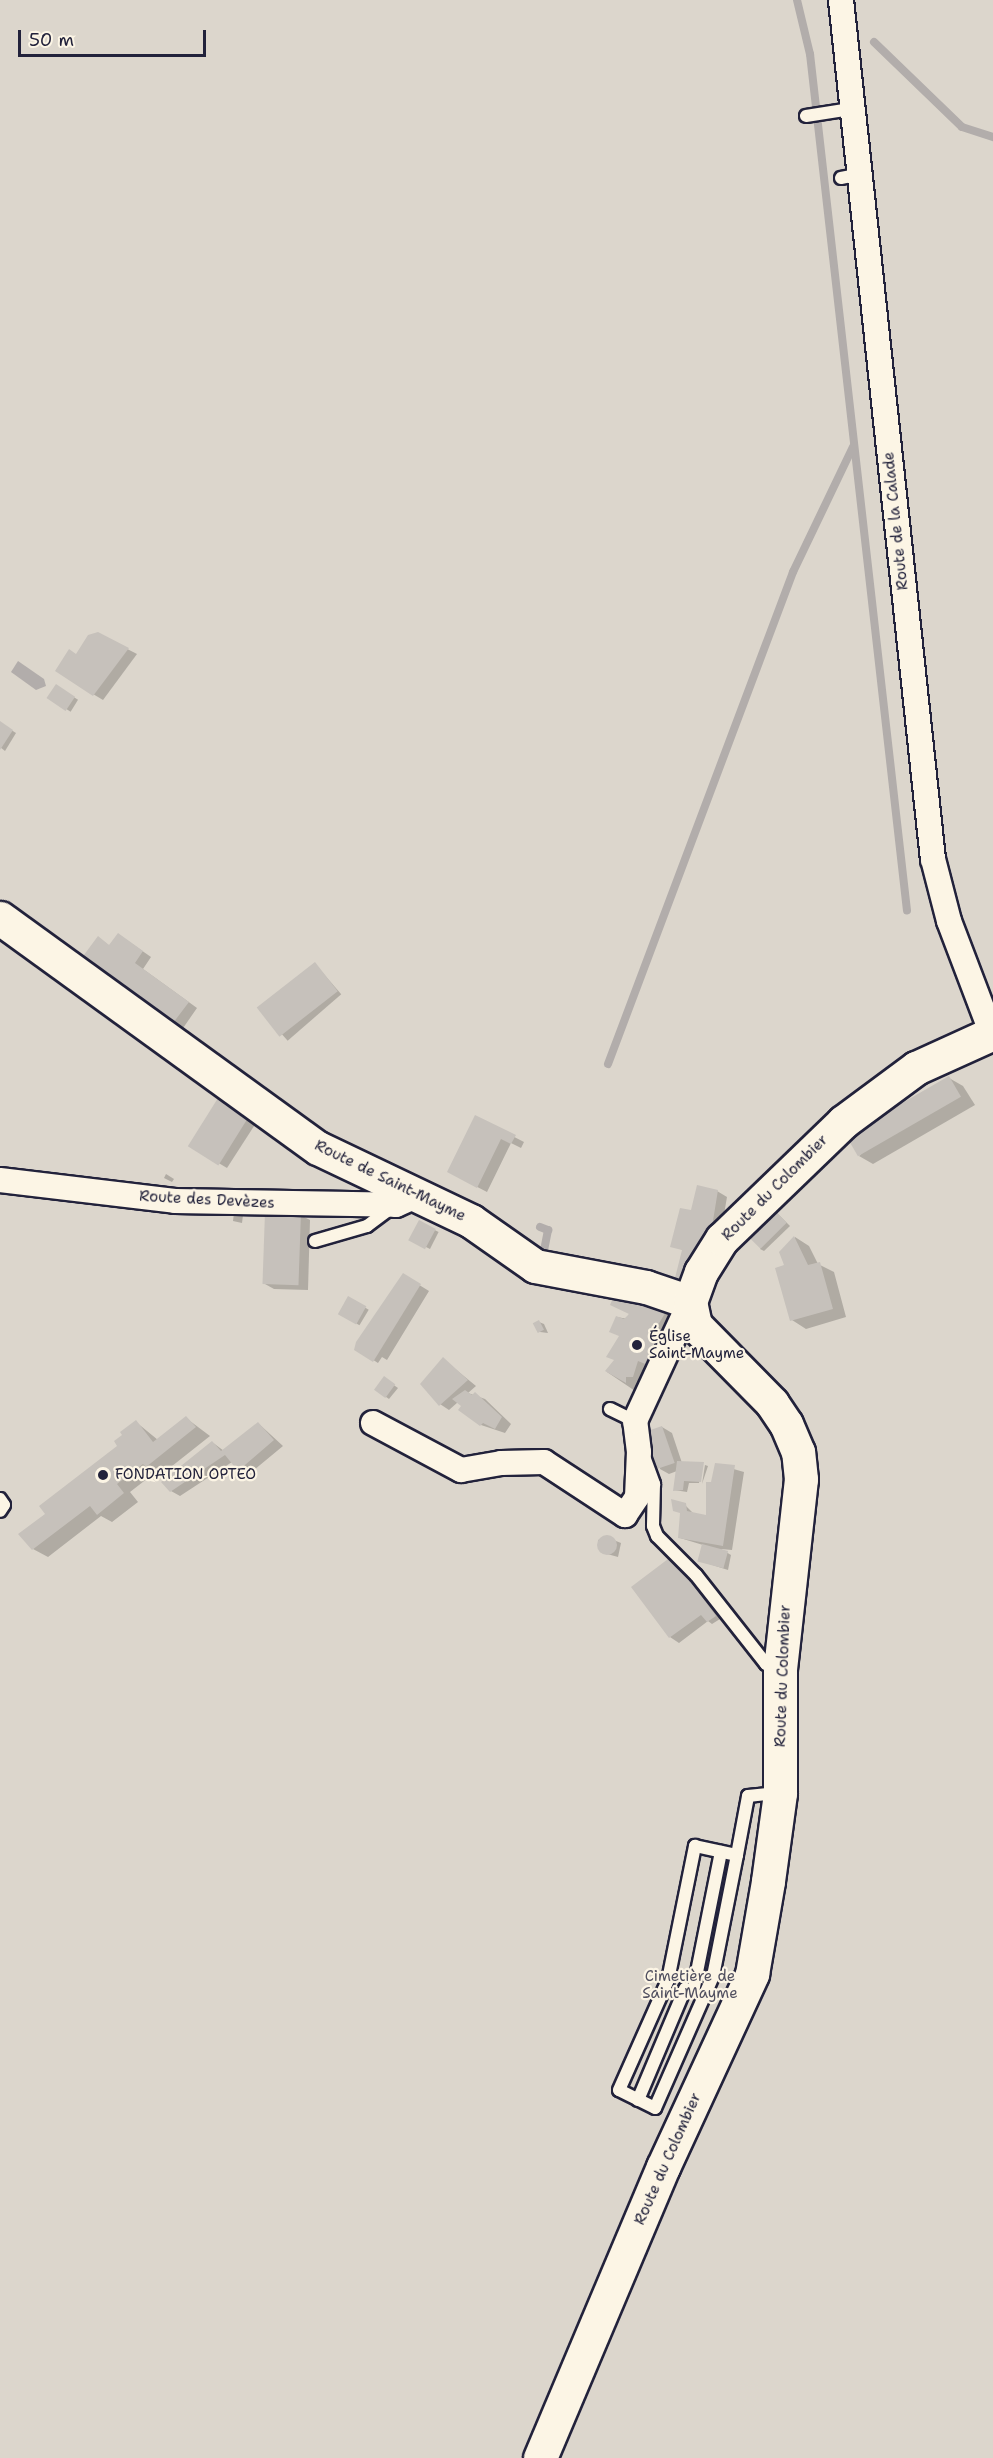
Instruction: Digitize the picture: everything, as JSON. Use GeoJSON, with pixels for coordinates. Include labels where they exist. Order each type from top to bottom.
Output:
{"type":"FeatureCollection","features":[{"type":"Feature","properties":{"kind":"street","name":"Route de la Calade"},"geometry":{"type":"LineString","coordinates":[[841,0],[850,109],[849,176],[933,859],[950,921],[992,1034]]}},
{"type":"Feature","properties":{"kind":"street","name":"Route de Saint-Mayme"},"geometry":{"type":"LineString","coordinates":[[0,918],[318,1148],[405,1201],[471,1221],[536,1266],[578,1281],[646,1287],[690,1302]]}},
{"type":"Feature","properties":{"kind":"street","name":"Route du Colombier"},"geometry":{"type":"LineString","coordinates":[[540,2458],[663,2167],[752,1974],[780,1793],[780,1669],[801,1479],[798,1452],[786,1424],[772,1403],[695,1325],[690,1302],[701,1272],[722,1239],[843,1122],[916,1068],[992,1034]]}},
{"type":"Feature","properties":{"kind":"street","name":"Route des Devèzes"},"geometry":{"type":"LineString","coordinates":[[0,1180],[175,1201],[405,1201]]}},
{"type":"Feature","properties":{"kind":"street"},"geometry":{"type":"LineString","coordinates":[[373,1423],[461,1470],[501,1463],[544,1462],[625,1515],[637,1497],[639,1452],[635,1421],[690,1302]]}},
{"type":"Feature","properties":{"kind":"lane"},"geometry":{"type":"LineString","coordinates":[[806,116],[850,109]]}},
{"type":"Feature","properties":{"kind":"lane"},"geometry":{"type":"LineString","coordinates":[[315,1241],[367,1226],[405,1201]]}},
{"type":"Feature","properties":{"kind":"lane"},"geometry":{"type":"LineString","coordinates":[[610,1408],[635,1421]]}},
{"type":"Feature","properties":{"kind":"lane"},"geometry":{"type":"LineString","coordinates":[[639,1452],[643,1455],[654,1484],[653,1526],[657,1536],[696,1575],[766,1664],[780,1669]]}},
{"type":"Feature","properties":{"kind":"lane"},"geometry":{"type":"LineString","coordinates":[[0,1499],[4,1505],[0,1511]]}},
{"type":"Feature","properties":{"kind":"lane"},"geometry":{"type":"LineString","coordinates":[[638,2100],[694,1993],[713,1976],[748,1796],[780,1793]]}},
{"type":"Feature","properties":{"kind":"lane"},"geometry":{"type":"LineString","coordinates":[[721,1852],[694,1993],[655,2108],[619,2091],[668,1980],[695,1846],[737,1855]]}},
{"type":"Feature","properties":{"kind":"lane"},"geometry":{"type":"LineString","coordinates":[[668,1980],[694,1993]]}},
{"type":"Feature","properties":{"kind":"green space","name":"Cimetière de Saint-Mayme"},"geometry":{"type":"Polygon","coordinates":[[[0,0],[993,0],[993,2458],[0,2458],[0,0]]]}},
{"type":"Feature","properties":{"kind":"shaded area"},"geometry":{"type":"Polygon","coordinates":[[[18,661],[44,679],[46,686],[36,690],[11,672],[18,661]]]}},
{"type":"Feature","properties":{"kind":"building"},"geometry":{"type":"Polygon","coordinates":[[[98,632],[129,648],[93,696],[55,671],[69,649],[76,654],[88,635],[98,632]]]}},
{"type":"Feature","properties":{"kind":"building"},"geometry":{"type":"Polygon","coordinates":[[[56,684],[75,697],[66,711],[46,698],[56,684]]]}},
{"type":"Feature","properties":{"kind":"building"},"geometry":{"type":"Polygon","coordinates":[[[0,721],[13,730],[0,750],[0,721]]]}},
{"type":"Feature","properties":{"kind":"building"},"geometry":{"type":"Polygon","coordinates":[[[118,933],[143,951],[135,963],[189,1002],[170,1027],[78,963],[98,936],[109,945],[118,933]]]}},
{"type":"Feature","properties":{"kind":"building"},"geometry":{"type":"Polygon","coordinates":[[[315,962],[338,991],[279,1037],[257,1008],[315,962]]]}},
{"type":"Feature","properties":{"kind":"building"},"geometry":{"type":"Polygon","coordinates":[[[949,1076],[961,1097],[858,1156],[846,1136],[949,1076]]]}},
{"type":"Feature","properties":{"kind":"building"},"geometry":{"type":"Polygon","coordinates":[[[218,1098],[249,1117],[218,1165],[188,1146],[218,1098]]]}},
{"type":"Feature","properties":{"kind":"building"},"geometry":{"type":"Polygon","coordinates":[[[475,1115],[516,1135],[511,1144],[501,1139],[477,1188],[447,1172],[475,1115]]]}},
{"type":"Feature","properties":{"kind":"building"},"geometry":{"type":"Polygon","coordinates":[[[697,1185],[718,1190],[712,1227],[684,1278],[674,1282],[682,1250],[670,1247],[680,1208],[691,1210],[697,1185]]]}},
{"type":"Feature","properties":{"kind":"building"},"geometry":{"type":"Polygon","coordinates":[[[769,1205],[787,1223],[761,1249],[743,1231],[769,1205]]]}},
{"type":"Feature","properties":{"kind":"building"},"geometry":{"type":"Polygon","coordinates":[[[265,1212],[301,1213],[298,1285],[262,1284],[265,1212]]]}},
{"type":"Feature","properties":{"kind":"building"},"geometry":{"type":"Polygon","coordinates":[[[419,1220],[436,1229],[425,1249],[408,1240],[419,1220]]]}},
{"type":"Feature","properties":{"kind":"building"},"geometry":{"type":"Polygon","coordinates":[[[794,1236],[808,1265],[820,1262],[833,1309],[790,1321],[775,1268],[784,1265],[779,1252],[794,1236]]]}},
{"type":"Feature","properties":{"kind":"building"},"geometry":{"type":"Polygon","coordinates":[[[403,1273],[421,1284],[373,1362],[354,1350],[356,1342],[403,1273]]]}},
{"type":"Feature","properties":{"kind":"building","name":"Église Saint-Mayme"},"geometry":{"type":"Polygon","coordinates":[[[616,1291],[667,1310],[655,1330],[665,1334],[650,1366],[638,1361],[633,1377],[626,1377],[626,1383],[605,1371],[614,1360],[606,1357],[619,1336],[609,1332],[616,1316],[624,1319],[629,1314],[610,1305],[616,1291]]]}},
{"type":"Feature","properties":{"kind":"building"},"geometry":{"type":"Polygon","coordinates":[[[348,1296],[366,1306],[356,1325],[338,1314],[348,1296]]]}},
{"type":"Feature","properties":{"kind":"building"},"geometry":{"type":"Polygon","coordinates":[[[539,1320],[544,1330],[538,1333],[533,1323],[539,1320]]]}},
{"type":"Feature","properties":{"kind":"building"},"geometry":{"type":"Polygon","coordinates":[[[443,1357],[468,1380],[439,1406],[420,1384],[443,1357]]]}},
{"type":"Feature","properties":{"kind":"building"},"geometry":{"type":"Polygon","coordinates":[[[384,1376],[395,1384],[385,1398],[374,1390],[384,1376]]]}},
{"type":"Feature","properties":{"kind":"building"},"geometry":{"type":"Polygon","coordinates":[[[465,1390],[472,1395],[475,1392],[502,1417],[495,1429],[483,1423],[480,1426],[458,1410],[461,1406],[452,1399],[465,1390]]]}},
{"type":"Feature","properties":{"kind":"building","name":"FONDATION OPTEO"},"geometry":{"type":"Polygon","coordinates":[[[186,1416],[196,1427],[146,1467],[143,1464],[117,1484],[124,1493],[97,1515],[90,1506],[32,1550],[18,1534],[45,1514],[39,1506],[117,1446],[114,1441],[122,1435],[120,1432],[136,1420],[153,1442],[186,1416]]]}},
{"type":"Feature","properties":{"kind":"building"},"geometry":{"type":"Polygon","coordinates":[[[258,1422],[274,1440],[238,1471],[225,1455],[170,1492],[161,1482],[212,1441],[221,1451],[258,1422]]]}},
{"type":"Feature","properties":{"kind":"building"},"geometry":{"type":"Polygon","coordinates":[[[662,1426],[675,1463],[657,1469],[644,1432],[662,1426]]]}},
{"type":"Feature","properties":{"kind":"building"},"geometry":{"type":"Polygon","coordinates":[[[677,1461],[704,1462],[701,1482],[684,1481],[683,1490],[673,1491],[677,1461]]]}},
{"type":"Feature","properties":{"kind":"building"},"geometry":{"type":"Polygon","coordinates":[[[715,1463],[735,1465],[723,1546],[678,1538],[680,1513],[673,1511],[671,1499],[686,1503],[687,1511],[706,1515],[706,1482],[711,1482],[715,1463]]]}},
{"type":"Feature","properties":{"kind":"building"},"geometry":{"type":"Polygon","coordinates":[[[607,1535],[614,1538],[617,1545],[614,1552],[607,1555],[600,1552],[597,1545],[600,1538],[607,1535]]]}},
{"type":"Feature","properties":{"kind":"building"},"geometry":{"type":"Polygon","coordinates":[[[702,1544],[728,1551],[723,1568],[697,1561],[702,1544]]]}},
{"type":"Feature","properties":{"kind":"building"},"geometry":{"type":"Polygon","coordinates":[[[672,1556],[716,1616],[707,1622],[701,1615],[669,1638],[631,1587],[672,1556]]]}},
{"type":"Feature","properties":{"kind":"waterway"},"geometry":{"type":"LineString","coordinates":[[797,0],[810,54],[907,911]]}},
{"type":"Feature","properties":{"kind":"waterway"},"geometry":{"type":"LineString","coordinates":[[874,42],[962,127],[993,137]]}},
{"type":"Feature","properties":{"kind":"waterway"},"geometry":{"type":"LineString","coordinates":[[608,1064],[793,572],[853,447]]}},
{"type":"Feature","properties":{"kind":"waterway"},"geometry":{"type":"LineString","coordinates":[[540,1227],[548,1230],[543,1255]]}},
{"type":"Feature","properties":{"kind":"place","name":"Église Saint-Mayme"},"geometry":{"type":"Point","coordinates":[637,1345]}},
{"type":"Feature","properties":{"kind":"place","name":"FONDATION OPTEO"},"geometry":{"type":"Point","coordinates":[103,1475]}}]}
